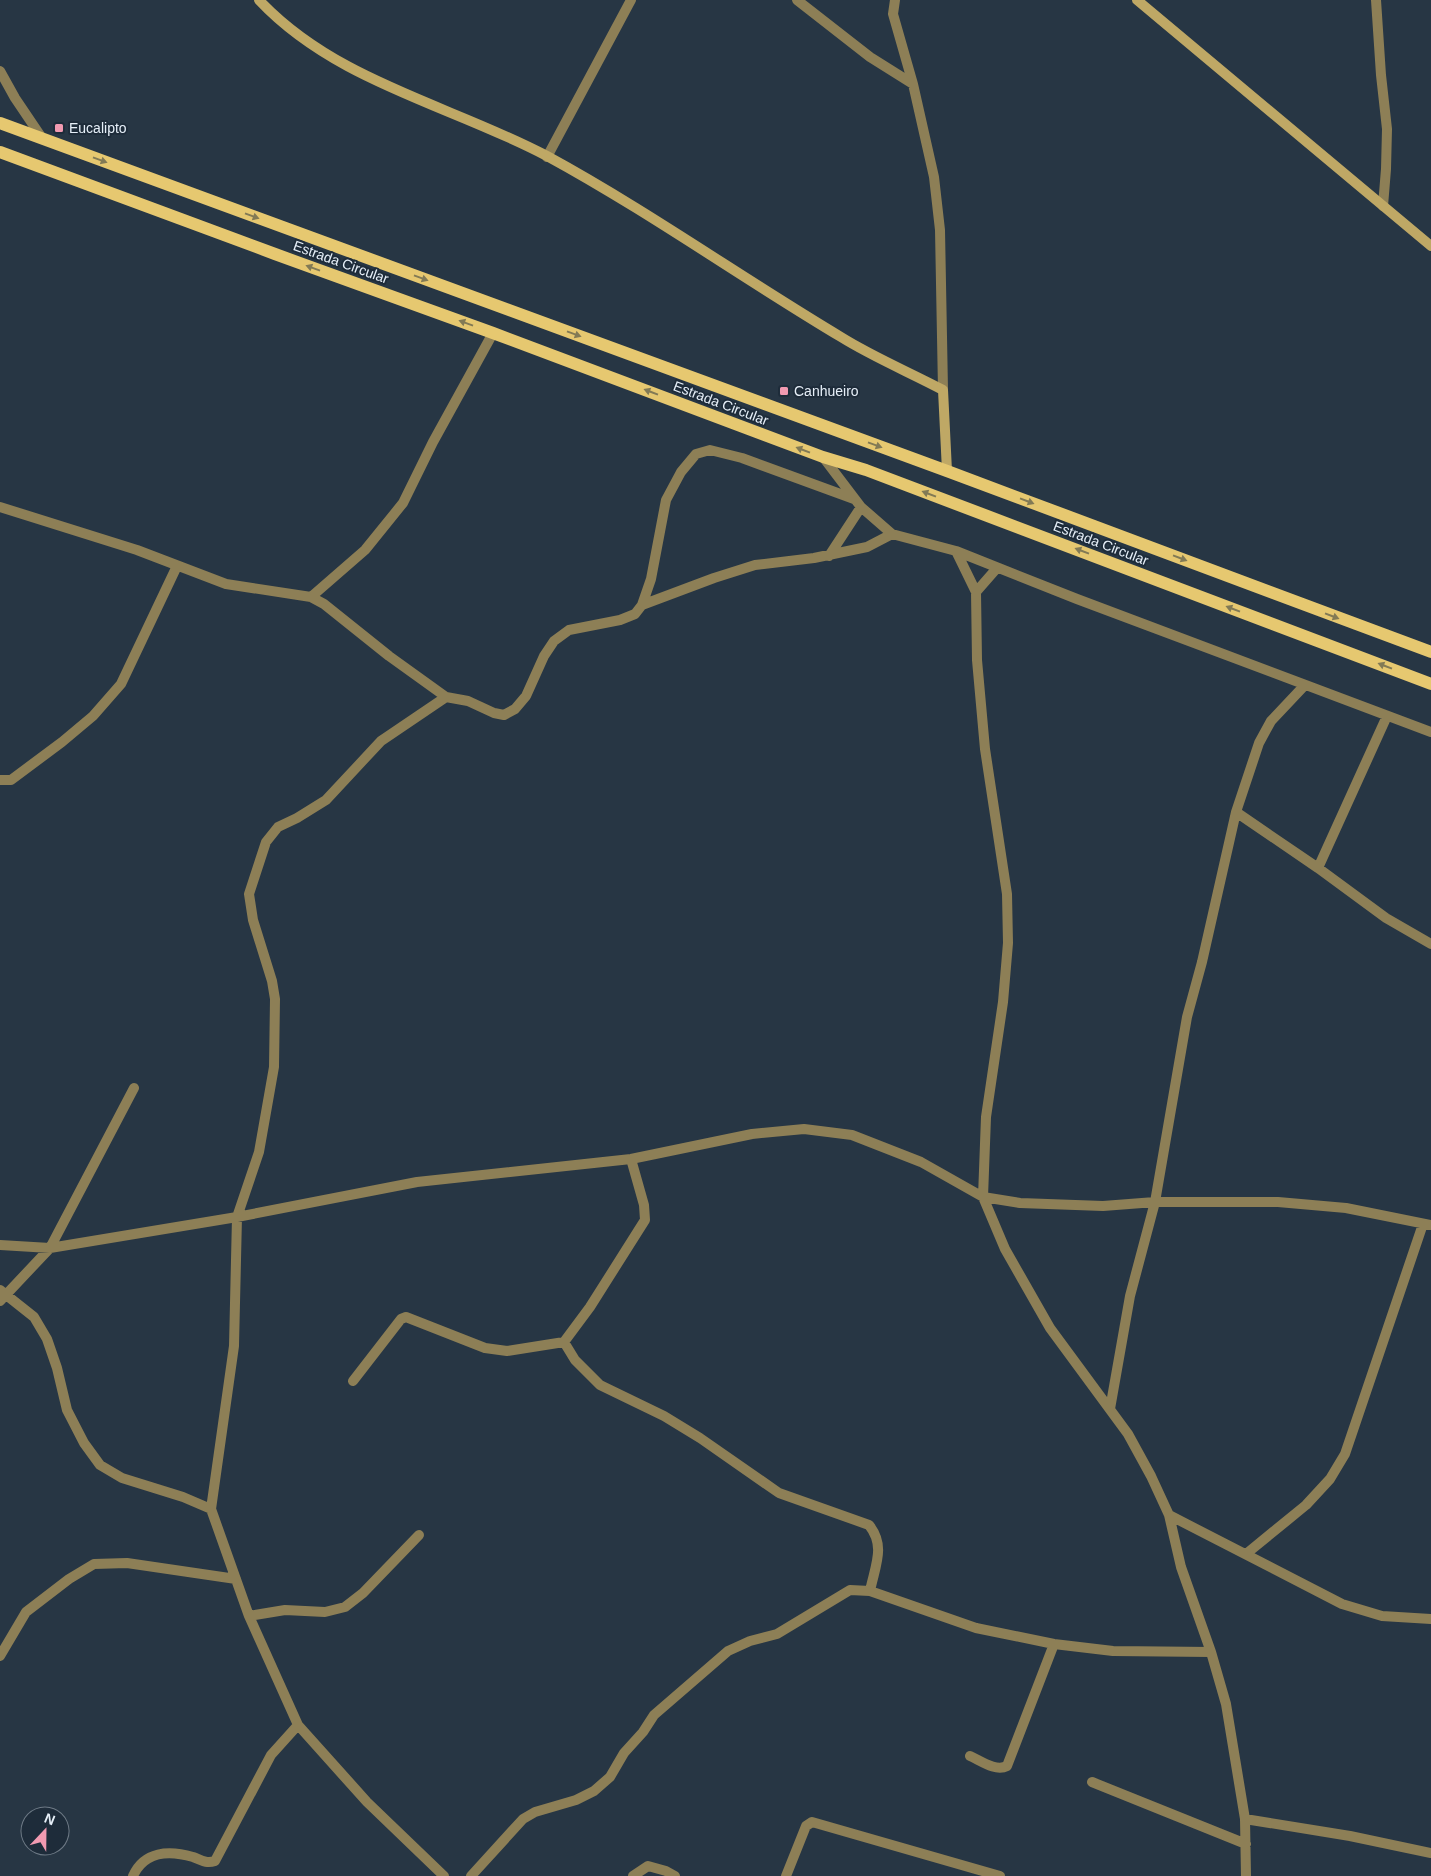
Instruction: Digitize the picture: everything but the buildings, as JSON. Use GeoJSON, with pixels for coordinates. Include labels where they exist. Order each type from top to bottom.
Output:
{"type":"FeatureCollection","features":[{"type":"Feature","properties":{"kind":"main road","name":"Estrada Circular"},"geometry":{"type":"LineString","coordinates":[[0,123],[947,471],[1431,652]]}},
{"type":"Feature","properties":{"kind":"main road","name":"Estrada Circular"},"geometry":{"type":"LineString","coordinates":[[0,152],[493,333],[823,457],[866,470],[1431,684]]}},
{"type":"Feature","properties":{"kind":"street"},"geometry":{"type":"LineString","coordinates":[[260,0],[310,43],[364,76],[510,138],[547,156],[671,228],[842,339],[943,390]]}},
{"type":"Feature","properties":{"kind":"street"},"geometry":{"type":"LineString","coordinates":[[547,156],[631,0]]}},
{"type":"Feature","properties":{"kind":"street"},"geometry":{"type":"LineString","coordinates":[[798,0],[870,57],[913,84]]}},
{"type":"Feature","properties":{"kind":"street"},"geometry":{"type":"LineString","coordinates":[[895,0],[893,14],[913,84],[934,177],[940,230],[943,390],[947,471]]}},
{"type":"Feature","properties":{"kind":"street"},"geometry":{"type":"LineString","coordinates":[[1137,0],[1431,246]]}},
{"type":"Feature","properties":{"kind":"street"},"geometry":{"type":"LineString","coordinates":[[1376,0],[1387,129],[1383,206]]}},
{"type":"Feature","properties":{"kind":"street"},"geometry":{"type":"LineString","coordinates":[[0,71],[14,98],[42,138]]}},
{"type":"Feature","properties":{"kind":"street"},"geometry":{"type":"LineString","coordinates":[[311,597],[365,550],[403,503],[433,442],[493,333]]}},
{"type":"Feature","properties":{"kind":"street"},"geometry":{"type":"LineString","coordinates":[[0,507],[137,550],[226,584],[311,597],[324,604],[389,656],[446,697],[468,701],[494,714],[504,715],[515,709],[526,696],[544,656],[554,641],[569,630],[620,620],[636,614],[642,605],[651,579],[660,522],[666,500],[681,472],[696,454],[710,450],[742,458],[857,503]]}},
{"type":"Feature","properties":{"kind":"street"},"geometry":{"type":"LineString","coordinates":[[823,457],[857,503],[892,534],[956,551],[1304,686],[1431,732]]}},
{"type":"Feature","properties":{"kind":"street"},"geometry":{"type":"LineString","coordinates":[[828,556],[857,503]]}},
{"type":"Feature","properties":{"kind":"street"},"geometry":{"type":"LineString","coordinates":[[642,605],[755,565],[828,556],[867,547],[892,534]]}},
{"type":"Feature","properties":{"kind":"street"},"geometry":{"type":"LineString","coordinates":[[956,551],[976,592],[977,660],[985,749],[1007,894],[1008,943],[1003,1002],[986,1117],[983,1197],[1005,1249],[1050,1328],[1128,1434],[1152,1476],[1169,1515],[1181,1567],[1211,1652],[1226,1704],[1245,1819],[1246,1876]]}},
{"type":"Feature","properties":{"kind":"street"},"geometry":{"type":"LineString","coordinates":[[0,780],[11,780],[62,742],[93,716],[121,684],[178,566]]}},
{"type":"Feature","properties":{"kind":"street"},"geometry":{"type":"LineString","coordinates":[[976,592],[997,568]]}},
{"type":"Feature","properties":{"kind":"street"},"geometry":{"type":"LineString","coordinates":[[1110,1409],[1130,1296],[1155,1202],[1187,1017],[1202,962],[1236,812],[1259,743],[1271,721],[1304,686]]}},
{"type":"Feature","properties":{"kind":"street"},"geometry":{"type":"LineString","coordinates":[[444,1876],[367,1802],[298,1725],[249,1616],[211,1509],[234,1346],[237,1218],[259,1152],[274,1067],[275,1018],[272,981],[253,920],[248,894],[266,842],[278,827],[326,800],[381,741],[446,697]]}},
{"type":"Feature","properties":{"kind":"street"},"geometry":{"type":"LineString","coordinates":[[1318,868],[1387,716]]}},
{"type":"Feature","properties":{"kind":"street"},"geometry":{"type":"LineString","coordinates":[[1236,812],[1318,868],[1386,918],[1431,944]]}},
{"type":"Feature","properties":{"kind":"street"},"geometry":{"type":"LineString","coordinates":[[134,1088],[50,1248],[2,1296],[34,1317],[48,1339],[67,1410],[84,1442],[100,1465],[122,1478],[183,1497],[211,1509]]}},
{"type":"Feature","properties":{"kind":"street"},"geometry":{"type":"LineString","coordinates":[[0,1245],[50,1248],[237,1218],[417,1182],[631,1160],[752,1134],[804,1129],[861,1139],[921,1162],[983,1197],[1020,1203],[1103,1206],[1155,1202],[1278,1202],[1346,1208],[1427,1224],[1345,1454],[1330,1479],[1306,1505],[1246,1554]]}},
{"type":"Feature","properties":{"kind":"street"},"geometry":{"type":"LineString","coordinates":[[353,1381],[401,1319],[406,1317],[485,1348],[507,1351],[564,1342],[590,1307],[645,1220],[644,1205],[631,1160]]}},
{"type":"Feature","properties":{"kind":"street"},"geometry":{"type":"LineString","coordinates":[[564,1342],[575,1360],[600,1385],[664,1416],[779,1492],[869,1525],[880,1545],[870,1591]]}},
{"type":"Feature","properties":{"kind":"street"},"geometry":{"type":"LineString","coordinates":[[1169,1515],[1342,1604],[1382,1616],[1431,1619]]}},
{"type":"Feature","properties":{"kind":"street"},"geometry":{"type":"LineString","coordinates":[[249,1616],[285,1610],[325,1612],[345,1607],[363,1593],[419,1535]]}},
{"type":"Feature","properties":{"kind":"street"},"geometry":{"type":"LineString","coordinates":[[0,1656],[26,1612],[69,1579],[94,1564],[127,1563],[236,1579]]}},
{"type":"Feature","properties":{"kind":"street"},"geometry":{"type":"LineString","coordinates":[[471,1876],[524,1819],[535,1812],[576,1800],[594,1791],[610,1777],[624,1753],[643,1732],[654,1715],[728,1651],[750,1641],[777,1634],[850,1590],[870,1591],[976,1628],[1054,1644],[1113,1650],[1211,1652]]}},
{"type":"Feature","properties":{"kind":"street"},"geometry":{"type":"LineString","coordinates":[[970,1756],[997,1768],[1007,1766],[1054,1644]]}},
{"type":"Feature","properties":{"kind":"street"},"geometry":{"type":"LineString","coordinates":[[133,1876],[143,1860],[155,1854],[168,1852],[206,1862],[215,1861],[272,1755],[298,1725]]}},
{"type":"Feature","properties":{"kind":"street"},"geometry":{"type":"LineString","coordinates":[[1092,1782],[1246,1844]]}},
{"type":"Feature","properties":{"kind":"street"},"geometry":{"type":"LineString","coordinates":[[1245,1819],[1350,1836],[1431,1853]]}},
{"type":"Feature","properties":{"kind":"street"},"geometry":{"type":"LineString","coordinates":[[786,1876],[806,1826],[812,1822],[1000,1876]]}},
{"type":"Feature","properties":{"kind":"street"},"geometry":{"type":"LineString","coordinates":[[633,1876],[648,1866],[676,1876]]}},
{"type":"Feature","properties":{"kind":"place","name":"Eucalipto"},"geometry":{"type":"Point","coordinates":[59,128]}},
{"type":"Feature","properties":{"kind":"place","name":"Canhueiro"},"geometry":{"type":"Point","coordinates":[784,391]}}]}
